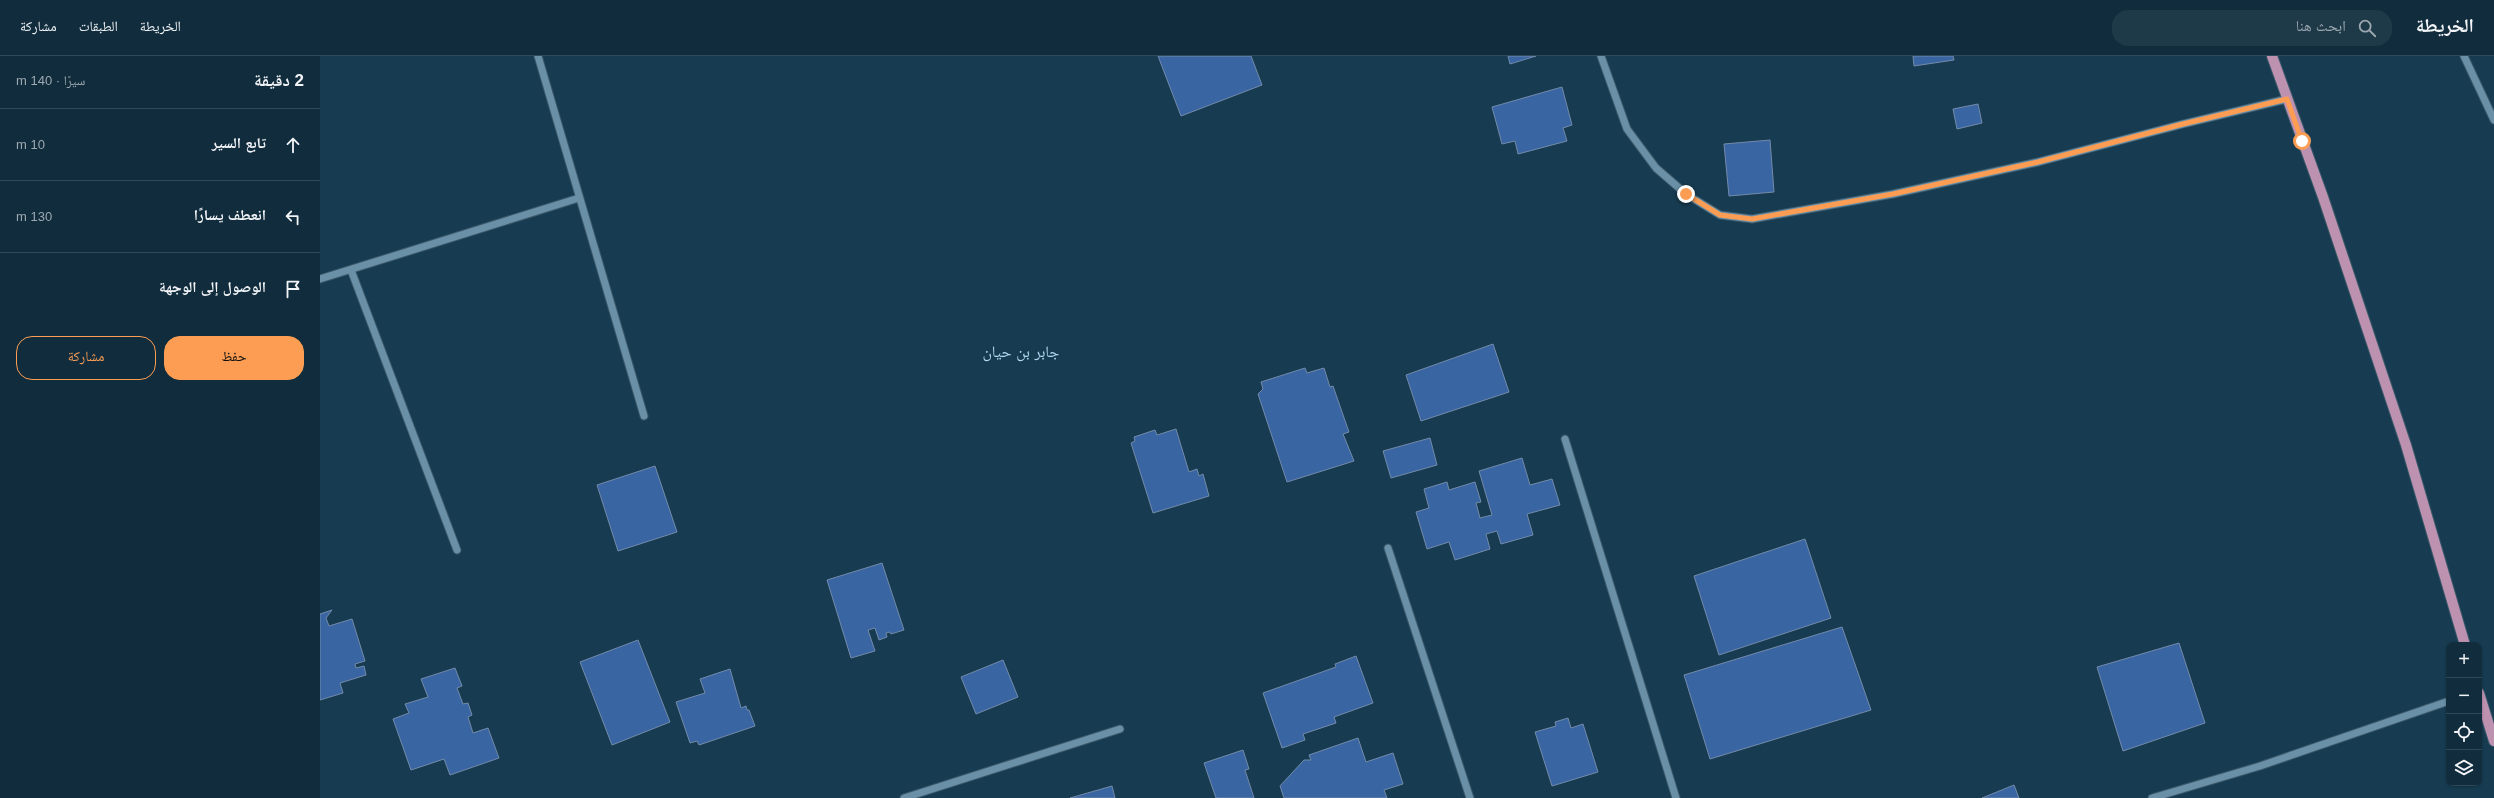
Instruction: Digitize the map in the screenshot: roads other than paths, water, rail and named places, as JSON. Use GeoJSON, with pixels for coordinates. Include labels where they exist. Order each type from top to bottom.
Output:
{"type":"FeatureCollection","features":[{"type":"Feature","properties":{"kind":"main road"},"geometry":{"type":"LineString","coordinates":[[2272,56],[2323,197],[2406,445],[2464,642]]}},
{"type":"Feature","properties":{"kind":"main road"},"geometry":{"type":"LineString","coordinates":[[2482,703],[2494,741]]}},
{"type":"Feature","properties":{"kind":"street"},"geometry":{"type":"LineString","coordinates":[[538,56],[644,416]]}},
{"type":"Feature","properties":{"kind":"street"},"geometry":{"type":"LineString","coordinates":[[1601,56],[1627,129],[1656,168],[1686,194],[1720,215],[1752,219],[1893,194],[2038,162],[2183,124],[2287,99]]}},
{"type":"Feature","properties":{"kind":"street"},"geometry":{"type":"LineString","coordinates":[[2464,56],[2494,120]]}},
{"type":"Feature","properties":{"kind":"street"},"geometry":{"type":"LineString","coordinates":[[320,279],[579,198]]}},
{"type":"Feature","properties":{"kind":"street"},"geometry":{"type":"LineString","coordinates":[[351,270],[457,550]]}},
{"type":"Feature","properties":{"kind":"street"},"geometry":{"type":"LineString","coordinates":[[1565,439],[1676,798]]}},
{"type":"Feature","properties":{"kind":"street"},"geometry":{"type":"LineString","coordinates":[[1388,548],[1470,798]]}},
{"type":"Feature","properties":{"kind":"street"},"geometry":{"type":"LineString","coordinates":[[2152,798],[2260,766],[2446,702]]}},
{"type":"Feature","properties":{"kind":"street"},"geometry":{"type":"LineString","coordinates":[[904,798],[1120,729]]}},
{"type":"Feature","properties":{"kind":"district","name":"جابر بن حيان"},"geometry":{"type":"Point","coordinates":[1021,351]}}]}
